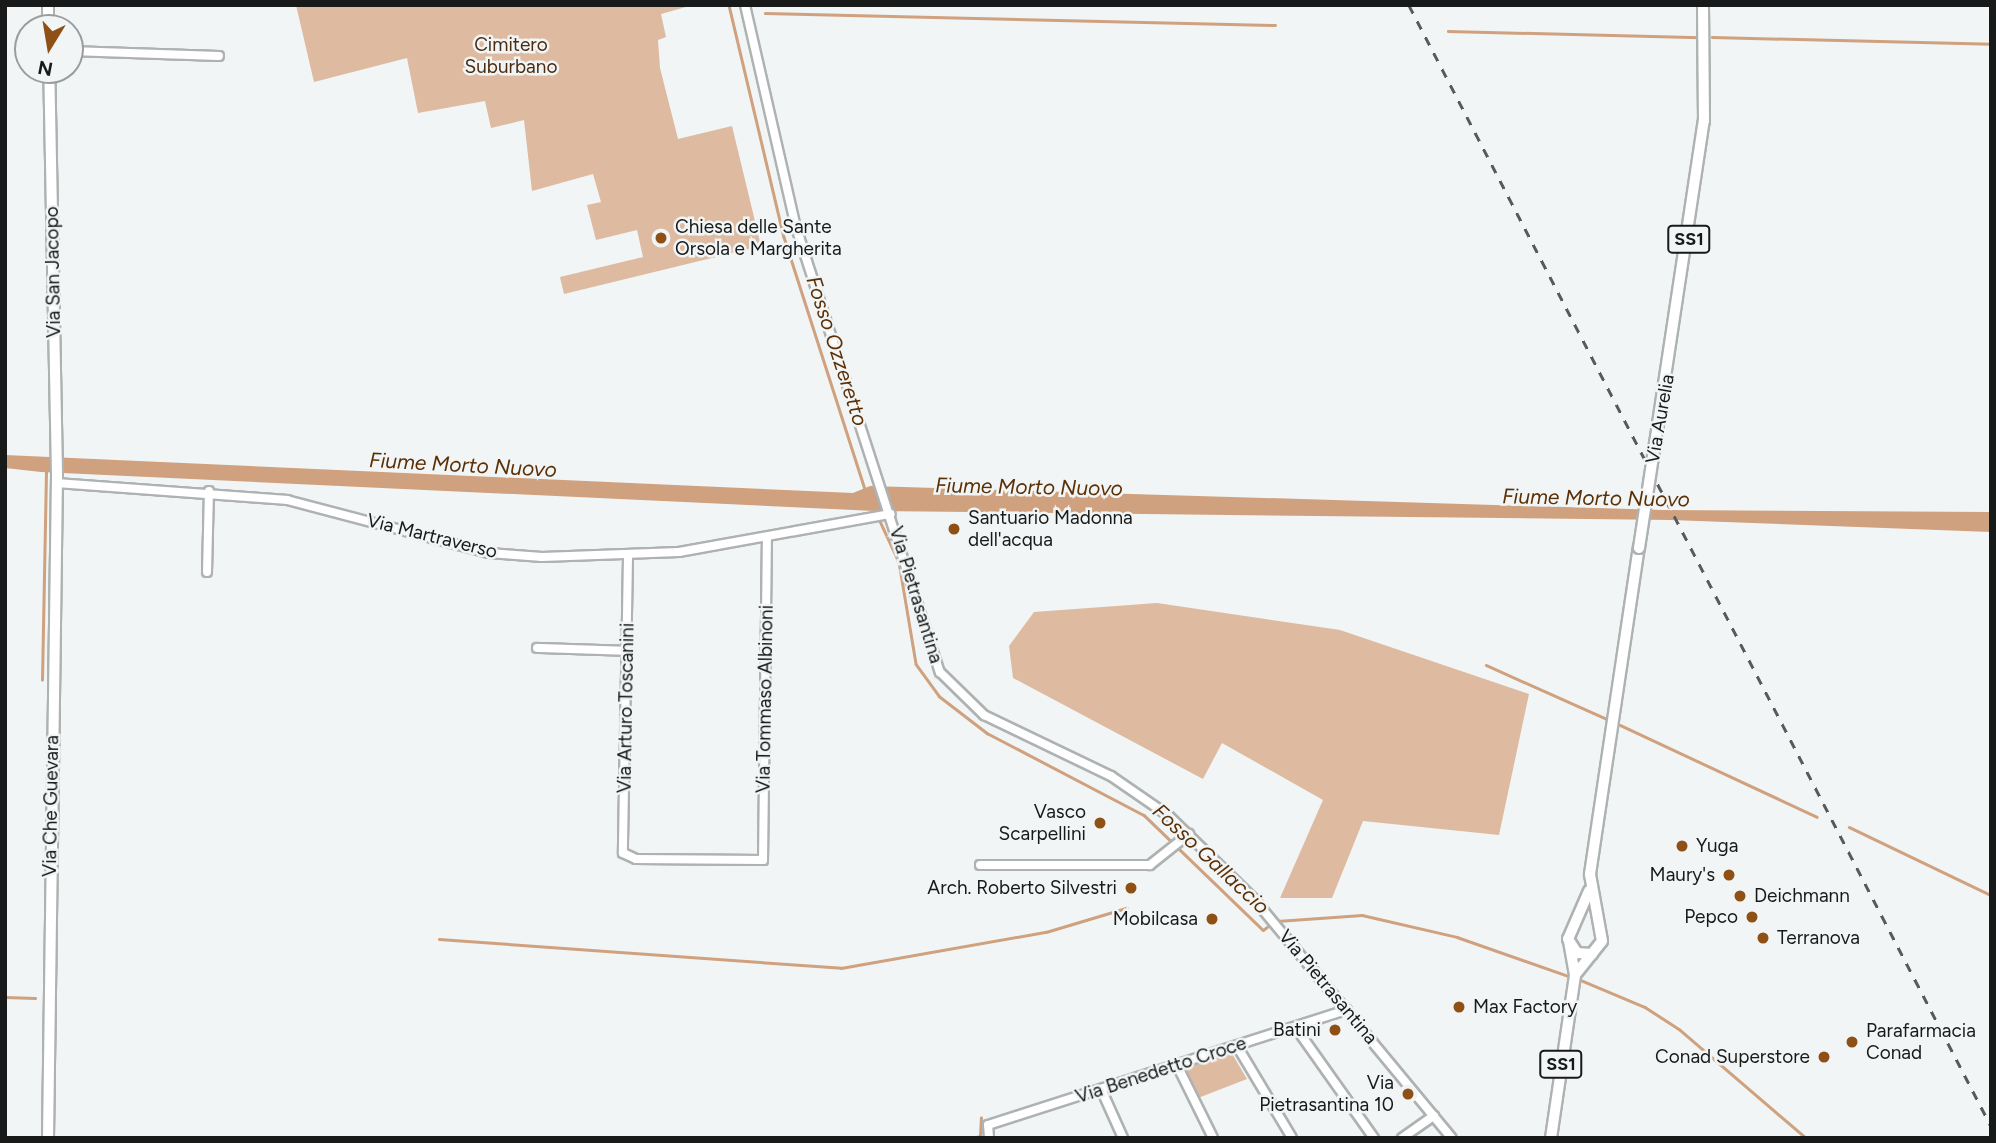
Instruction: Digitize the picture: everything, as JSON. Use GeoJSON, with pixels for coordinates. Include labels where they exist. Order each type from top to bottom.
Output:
{"type":"FeatureCollection","features":[{"type":"Feature","properties":{"kind":"main road","name":"Via Aurelia"},"geometry":{"type":"LineString","coordinates":[[1574,926],[1589,890],[1657,430],[1688,244],[1707,46],[1703,5]]}},
{"type":"Feature","properties":{"kind":"main road","name":"Via San Jacopo"},"geometry":{"type":"LineString","coordinates":[[49,84],[57,478]]}},
{"type":"Feature","properties":{"kind":"main road","name":"Via Che Guevara"},"geometry":{"type":"LineString","coordinates":[[48,1138],[57,478]]}},
{"type":"Feature","properties":{"kind":"main road","name":"Via Aurelia"},"geometry":{"type":"LineString","coordinates":[[1589,890],[1597,927]]}},
{"type":"Feature","properties":{"kind":"main road"},"geometry":{"type":"LineString","coordinates":[[1574,926],[1597,927]]}},
{"type":"Feature","properties":{"kind":"main road","name":"SS1"},"geometry":{"type":"LineString","coordinates":[[1551,1137],[1575,975],[1569,942],[1574,926]]}},
{"type":"Feature","properties":{"kind":"main road","name":"SS1"},"geometry":{"type":"LineString","coordinates":[[1575,975],[1602,941],[1597,927]]}},
{"type":"Feature","properties":{"kind":"main road"},"geometry":{"type":"LineString","coordinates":[[1569,942],[1577,953],[1592,954]]}},
{"type":"Feature","properties":{"kind":"street","name":"Via Pietrasantina"},"geometry":{"type":"LineString","coordinates":[[745,5],[796,227],[926,641],[952,687],[999,724],[1132,788],[1189,834],[1282,932],[1452,1138]]}},
{"type":"Feature","properties":{"kind":"street"},"geometry":{"type":"LineString","coordinates":[[84,51],[219,56]]}},
{"type":"Feature","properties":{"kind":"street","name":"Via Martraverso"},"geometry":{"type":"LineString","coordinates":[[57,478],[209,491],[349,514],[489,553],[628,557],[767,538],[888,514]]}},
{"type":"Feature","properties":{"kind":"street"},"geometry":{"type":"LineString","coordinates":[[207,572],[209,491]]}},
{"type":"Feature","properties":{"kind":"street","name":"Via Tommaso Albinoni"},"geometry":{"type":"LineString","coordinates":[[626,857],[763,860],[767,538]]}},
{"type":"Feature","properties":{"kind":"street","name":"Via Arturo Toscanini"},"geometry":{"type":"LineString","coordinates":[[626,857],[628,557]]}},
{"type":"Feature","properties":{"kind":"street"},"geometry":{"type":"LineString","coordinates":[[537,648],[627,651]]}},
{"type":"Feature","properties":{"kind":"street"},"geometry":{"type":"LineString","coordinates":[[980,865],[1150,865],[1172,851],[1189,834]]}},
{"type":"Feature","properties":{"kind":"street","name":"Via Benedetto Croce"},"geometry":{"type":"LineString","coordinates":[[989,1138],[988,1125],[1347,1010]]}},
{"type":"Feature","properties":{"kind":"street"},"geometry":{"type":"LineString","coordinates":[[1296,1028],[1374,1138]]}},
{"type":"Feature","properties":{"kind":"street"},"geometry":{"type":"LineString","coordinates":[[1237,1046],[1292,1138]]}},
{"type":"Feature","properties":{"kind":"street"},"geometry":{"type":"LineString","coordinates":[[1177,1065],[1213,1138]]}},
{"type":"Feature","properties":{"kind":"street"},"geometry":{"type":"LineString","coordinates":[[1101,1089],[1124,1138]]}},
{"type":"Feature","properties":{"kind":"street"},"geometry":{"type":"LineString","coordinates":[[1402,1138],[1434,1116]]}},
{"type":"Feature","properties":{"kind":"green space","name":"Cimitero Suburbano"},"geometry":{"type":"Polygon","coordinates":[[[296,5],[693,5],[661,14],[666,37],[658,40],[660,68],[678,139],[732,126],[761,246],[564,294],[560,277],[643,257],[637,230],[596,240],[587,205],[601,202],[593,174],[532,191],[524,120],[491,128],[485,101],[418,113],[407,58],[314,82],[296,5]]]}},
{"type":"Feature","properties":{"kind":"green space"},"geometry":{"type":"Polygon","coordinates":[[[1157,603],[1340,630],[1529,694],[1499,835],[1363,821],[1332,898],[1280,898],[1323,800],[1222,743],[1203,779],[1013,678],[1009,646],[1034,612],[1157,603]]]}},
{"type":"Feature","properties":{"kind":"green space"},"geometry":{"type":"Polygon","coordinates":[[[1231,1052],[1247,1079],[1198,1098],[1185,1067],[1231,1052]]]}},
{"type":"Feature","properties":{"kind":"shaded area"},"geometry":{"type":"Polygon","coordinates":[[[5,455],[853,493],[870,486],[1662,510],[1991,512],[1991,532],[1671,520],[875,511],[41,472],[5,468],[5,455]]]}},
{"type":"Feature","properties":{"kind":"waterway","name":"Fosso Ozzeretto"},"geometry":{"type":"LineString","coordinates":[[729,5],[784,237],[865,490]]}},
{"type":"Feature","properties":{"kind":"waterway"},"geometry":{"type":"LineString","coordinates":[[765,13],[1275,25]]}},
{"type":"Feature","properties":{"kind":"waterway"},"geometry":{"type":"LineString","coordinates":[[1448,31],[1700,37]]}},
{"type":"Feature","properties":{"kind":"waterway"},"geometry":{"type":"LineString","coordinates":[[1712,37],[1991,44]]}},
{"type":"Feature","properties":{"kind":"waterway"},"geometry":{"type":"LineString","coordinates":[[42,680],[46,472]]}},
{"type":"Feature","properties":{"kind":"waterway","name":"Fosso Gallaccio"},"geometry":{"type":"LineString","coordinates":[[874,508],[899,562],[916,664],[939,696],[987,733],[1144,815],[1263,930],[1271,924]]}},
{"type":"Feature","properties":{"kind":"waterway"},"geometry":{"type":"LineString","coordinates":[[1486,665],[1607,719]]}},
{"type":"Feature","properties":{"kind":"waterway"},"geometry":{"type":"LineString","coordinates":[[1620,725],[1817,817]]}},
{"type":"Feature","properties":{"kind":"waterway"},"geometry":{"type":"LineString","coordinates":[[1849,827],[1991,895]]}},
{"type":"Feature","properties":{"kind":"waterway"},"geometry":{"type":"LineString","coordinates":[[439,939],[841,968],[1046,932],[1126,908]]}},
{"type":"Feature","properties":{"kind":"waterway","name":"Fosso Gallaccio"},"geometry":{"type":"LineString","coordinates":[[1277,921],[1362,915],[1457,937],[1571,977]]}},
{"type":"Feature","properties":{"kind":"waterway","name":"Fosso Gallaccio"},"geometry":{"type":"LineString","coordinates":[[1578,979],[1645,1007],[1679,1029],[1806,1138]]}},
{"type":"Feature","properties":{"kind":"waterway"},"geometry":{"type":"LineString","coordinates":[[5,997],[35,998]]}},
{"type":"Feature","properties":{"kind":"waterway"},"geometry":{"type":"LineString","coordinates":[[973,1138],[980,1136],[981,1118]]}},
{"type":"Feature","properties":{"kind":"railway"},"geometry":{"type":"LineString","coordinates":[[1409,5],[1991,1126]]}},
{"type":"Feature","properties":{"kind":"place","name":"Chiesa delle Sante Orsola e Margherita"},"geometry":{"type":"Point","coordinates":[661,238]}},
{"type":"Feature","properties":{"kind":"place","name":"Santuario Madonna dell'acqua"},"geometry":{"type":"Point","coordinates":[954,529]}},
{"type":"Feature","properties":{"kind":"place","name":"Vasco Scarpellini"},"geometry":{"type":"Point","coordinates":[1100,823]}},
{"type":"Feature","properties":{"kind":"place","name":"Yuga"},"geometry":{"type":"Point","coordinates":[1682,846]}},
{"type":"Feature","properties":{"kind":"place","name":"Maury's"},"geometry":{"type":"Point","coordinates":[1729,875]}},
{"type":"Feature","properties":{"kind":"place","name":"Arch. Roberto Silvestri"},"geometry":{"type":"Point","coordinates":[1131,888]}},
{"type":"Feature","properties":{"kind":"place","name":"Deichmann"},"geometry":{"type":"Point","coordinates":[1740,896]}},
{"type":"Feature","properties":{"kind":"place","name":"Pepco"},"geometry":{"type":"Point","coordinates":[1752,917]}},
{"type":"Feature","properties":{"kind":"place","name":"Mobilcasa"},"geometry":{"type":"Point","coordinates":[1212,919]}},
{"type":"Feature","properties":{"kind":"place","name":"Terranova"},"geometry":{"type":"Point","coordinates":[1763,938]}},
{"type":"Feature","properties":{"kind":"place","name":"Max Factory"},"geometry":{"type":"Point","coordinates":[1459,1007]}},
{"type":"Feature","properties":{"kind":"place","name":"Batini"},"geometry":{"type":"Point","coordinates":[1335,1030]}},
{"type":"Feature","properties":{"kind":"place","name":"Parafarmacia Conad"},"geometry":{"type":"Point","coordinates":[1852,1042]}},
{"type":"Feature","properties":{"kind":"place","name":"Conad Superstore"},"geometry":{"type":"Point","coordinates":[1824,1057]}},
{"type":"Feature","properties":{"kind":"place","name":"Via Pietrasantina 10"},"geometry":{"type":"Point","coordinates":[1408,1094]}},
{"type":"Feature","properties":{"kind":"water label","name":"Fiume Morto Nuovo"},"geometry":{"type":"Point","coordinates":[463,465]}},
{"type":"Feature","properties":{"kind":"water label","name":"Fiume Morto Nuovo"},"geometry":{"type":"Point","coordinates":[1029,487]}},
{"type":"Feature","properties":{"kind":"water label","name":"Fiume Morto Nuovo"},"geometry":{"type":"Point","coordinates":[1596,498]}}]}
